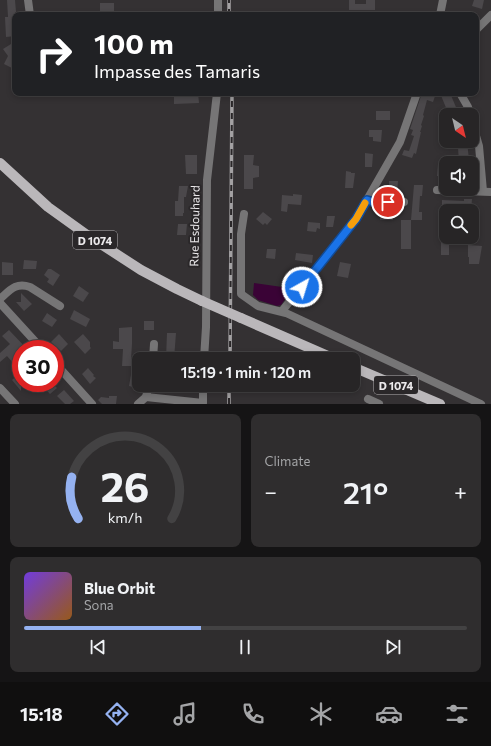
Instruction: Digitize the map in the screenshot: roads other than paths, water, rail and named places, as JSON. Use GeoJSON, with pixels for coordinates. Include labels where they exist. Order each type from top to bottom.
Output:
{"type":"FeatureCollection","features":[{"type":"Feature","properties":{"kind":"main road","name":"D 1074"},"geometry":{"type":"LineString","coordinates":[[0,163],[48,207],[118,256],[202,301],[319,352]]}},
{"type":"Feature","properties":{"kind":"main road","name":"D 1074"},"geometry":{"type":"LineString","coordinates":[[360,370],[440,404]]}},
{"type":"Feature","properties":{"kind":"street"},"geometry":{"type":"LineString","coordinates":[[28,0],[30,12]]}},
{"type":"Feature","properties":{"kind":"street"},"geometry":{"type":"LineString","coordinates":[[218,0],[218,12]]}},
{"type":"Feature","properties":{"kind":"street"},"geometry":{"type":"LineString","coordinates":[[441,12],[443,0]]}},
{"type":"Feature","properties":{"kind":"street"},"geometry":{"type":"LineString","coordinates":[[479,27],[491,14]]}},
{"type":"Feature","properties":{"kind":"street","name":"Rue Esdouhard"},"geometry":{"type":"LineString","coordinates":[[204,352],[207,180],[217,96]]}},
{"type":"Feature","properties":{"kind":"street"},"geometry":{"type":"LineString","coordinates":[[282,312],[356,219],[400,142],[416,96]]}},
{"type":"Feature","properties":{"kind":"street"},"geometry":{"type":"LineString","coordinates":[[462,96],[468,108]]}},
{"type":"Feature","properties":{"kind":"street"},"geometry":{"type":"LineString","coordinates":[[437,190],[487,191],[479,146]]}},
{"type":"Feature","properties":{"kind":"street"},"geometry":{"type":"LineString","coordinates":[[367,200],[373,202],[404,202]]}},
{"type":"Feature","properties":{"kind":"street"},"geometry":{"type":"LineString","coordinates":[[244,214],[241,234],[241,294],[258,306],[282,312],[481,404]]}},
{"type":"Feature","properties":{"kind":"street"},"geometry":{"type":"LineString","coordinates":[[0,299],[16,286],[26,285],[60,306]]}},
{"type":"Feature","properties":{"kind":"street"},"geometry":{"type":"LineString","coordinates":[[0,303],[34,340]]}},
{"type":"Feature","properties":{"kind":"street"},"geometry":{"type":"LineString","coordinates":[[153,352],[154,344]]}},
{"type":"Feature","properties":{"kind":"street"},"geometry":{"type":"LineString","coordinates":[[64,373],[92,404]]}},
{"type":"Feature","properties":{"kind":"street"},"geometry":{"type":"LineString","coordinates":[[0,388],[15,404]]}},
{"type":"Feature","properties":{"kind":"street"},"geometry":{"type":"LineString","coordinates":[[138,404],[146,397],[147,392]]}},
{"type":"Feature","properties":{"kind":"street"},"geometry":{"type":"LineString","coordinates":[[146,397],[203,403],[203,392]]}},
{"type":"Feature","properties":{"kind":"street"},"geometry":{"type":"LineString","coordinates":[[368,399],[379,404]]}},
{"type":"Feature","properties":{"kind":"railway"},"geometry":{"type":"LineString","coordinates":[[229,0],[229,12]]}},
{"type":"Feature","properties":{"kind":"railway"},"geometry":{"type":"LineString","coordinates":[[230,352],[232,96]]}},
{"type":"Feature","properties":{"kind":"railway"},"geometry":{"type":"LineString","coordinates":[[229,392],[229,404]]}}]}
